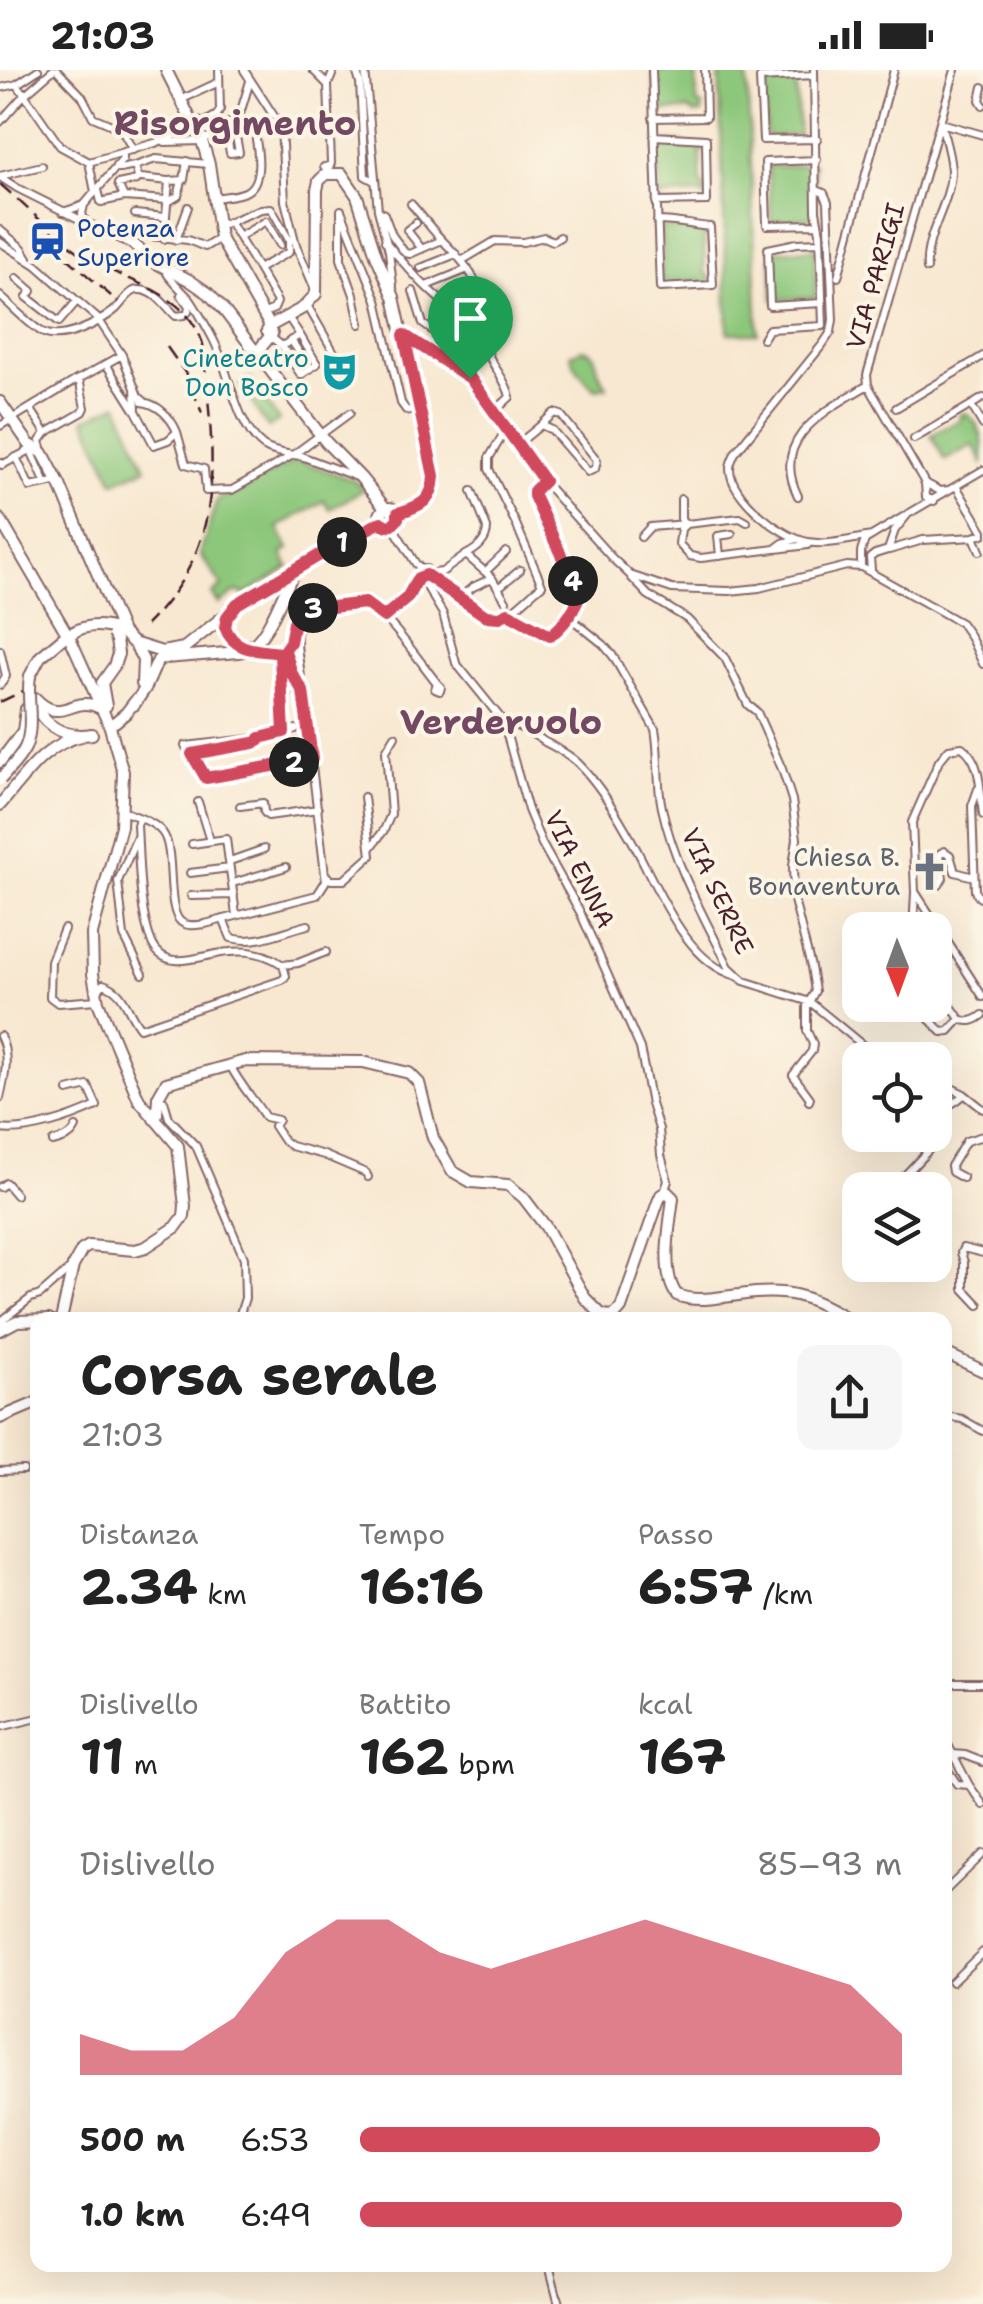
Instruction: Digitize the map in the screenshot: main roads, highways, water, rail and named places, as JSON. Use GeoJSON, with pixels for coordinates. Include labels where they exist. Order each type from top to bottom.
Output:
{"type":"FeatureCollection","features":[{"type":"Feature","properties":{"kind":"main road"},"geometry":{"type":"LineString","coordinates":[[170,70],[187,97],[199,130],[209,164],[218,233],[262,314],[263,338],[288,394],[386,509]]}},
{"type":"Feature","properties":{"kind":"main road"},"geometry":{"type":"LineString","coordinates":[[170,70],[199,130]]}},
{"type":"Feature","properties":{"kind":"main road"},"geometry":{"type":"LineString","coordinates":[[263,338],[316,294],[317,190],[326,174],[342,174],[384,250],[386,278],[404,334],[434,476],[432,492],[425,501],[398,513]]}},
{"type":"Feature","properties":{"kind":"main road"},"geometry":{"type":"LineString","coordinates":[[111,232],[208,292],[263,338]]}},
{"type":"Feature","properties":{"kind":"main road"},"geometry":{"type":"LineString","coordinates":[[0,402],[29,447],[43,452],[107,598],[117,630],[118,654],[102,683],[121,761],[123,805],[92,934],[91,953],[97,996],[139,1100],[178,1146],[184,1206],[184,1216],[176,1227],[146,1246],[135,1250],[89,1246],[78,1254],[64,1312]]}},
{"type":"Feature","properties":{"kind":"main road"},"geometry":{"type":"LineString","coordinates":[[1,761],[23,731],[30,676],[36,662],[68,636],[90,626],[117,630],[162,652],[184,648],[260,590],[398,519],[394,509],[386,509],[380,516],[387,524]]}},
{"type":"Feature","properties":{"kind":"main road"},"geometry":{"type":"LineString","coordinates":[[0,518],[57,614],[102,710],[113,724]]}},
{"type":"Feature","properties":{"kind":"main road"},"geometry":{"type":"LineString","coordinates":[[113,724],[134,705],[158,660],[253,644],[295,570]]}},
{"type":"Feature","properties":{"kind":"main road"},"geometry":{"type":"LineString","coordinates":[[260,590],[270,592],[276,606]]}},
{"type":"Feature","properties":{"kind":"main road"},"geometry":{"type":"LineString","coordinates":[[230,612],[225,622],[227,634],[232,640],[253,644]]}},
{"type":"Feature","properties":{"kind":"main road"},"geometry":{"type":"LineString","coordinates":[[46,652],[60,631],[57,614]]}},
{"type":"Feature","properties":{"kind":"main road"},"geometry":{"type":"LineString","coordinates":[[134,705],[144,673],[138,643]]}},
{"type":"Feature","properties":{"kind":"main road"},"geometry":{"type":"LineString","coordinates":[[28,689],[47,709],[87,704],[102,710]]}},
{"type":"Feature","properties":{"kind":"main road"},"geometry":{"type":"LineString","coordinates":[[0,802],[52,748],[88,734],[68,734],[48,724],[28,689]]}},
{"type":"Feature","properties":{"kind":"main road"},"geometry":{"type":"LineString","coordinates":[[1,761],[10,756],[22,760],[25,770],[20,780],[10,784],[1,780],[25,747],[30,729],[28,689]]}},
{"type":"Feature","properties":{"kind":"main road"},"geometry":{"type":"LineString","coordinates":[[154,1119],[158,1096],[166,1082],[229,1064],[264,1060],[363,1062],[409,1073],[418,1083],[433,1138],[452,1171],[471,1182],[508,1185],[523,1197],[540,1218],[585,1298],[598,1312]]}},
{"type":"Feature","properties":{"kind":"main road"},"geometry":{"type":"LineString","coordinates":[[619,1312],[664,1192],[674,1198],[668,1257],[671,1286],[677,1295],[698,1300],[758,1292],[789,1293],[819,1301],[837,1312]]}},
{"type":"Feature","properties":{"kind":"main road"},"geometry":{"type":"LineString","coordinates":[[0,1330],[17,1321],[30,1320]]}},
{"type":"Feature","properties":{"kind":"main road"},"geometry":{"type":"LineString","coordinates":[[952,1356],[983,1371]]}},
{"type":"Feature","properties":{"kind":"main road"},"geometry":{"type":"LineString","coordinates":[[0,1418],[30,1405]]}},
{"type":"Feature","properties":{"kind":"railway"},"geometry":{"type":"LineString","coordinates":[[0,184],[89,259],[170,300],[195,326],[203,344],[212,458],[204,527],[174,593],[146,625]]}},
{"type":"Feature","properties":{"kind":"railway"},"geometry":{"type":"LineString","coordinates":[[65,256],[118,302]]}},
{"type":"Feature","properties":{"kind":"railway"},"geometry":{"type":"LineString","coordinates":[[167,347],[186,374],[202,413]]}},
{"type":"Feature","properties":{"kind":"railway"},"geometry":{"type":"LineString","coordinates":[[0,702],[25,690]]}},
{"type":"Feature","properties":{"kind":"place","name":"Potenza Superiore"},"geometry":{"type":"Point","coordinates":[47,242]}},
{"type":"Feature","properties":{"kind":"place","name":"Cineteatro Don Bosco"},"geometry":{"type":"Point","coordinates":[339,372]}},
{"type":"Feature","properties":{"kind":"place","name":"Chiesa B. Bonaventura"},"geometry":{"type":"Point","coordinates":[930,871]}},
{"type":"Feature","properties":{"kind":"district","name":"Risorgimento"},"geometry":{"type":"Point","coordinates":[235,123]}},
{"type":"Feature","properties":{"kind":"district","name":"Verderuolo"},"geometry":{"type":"Point","coordinates":[501,722]}}]}
